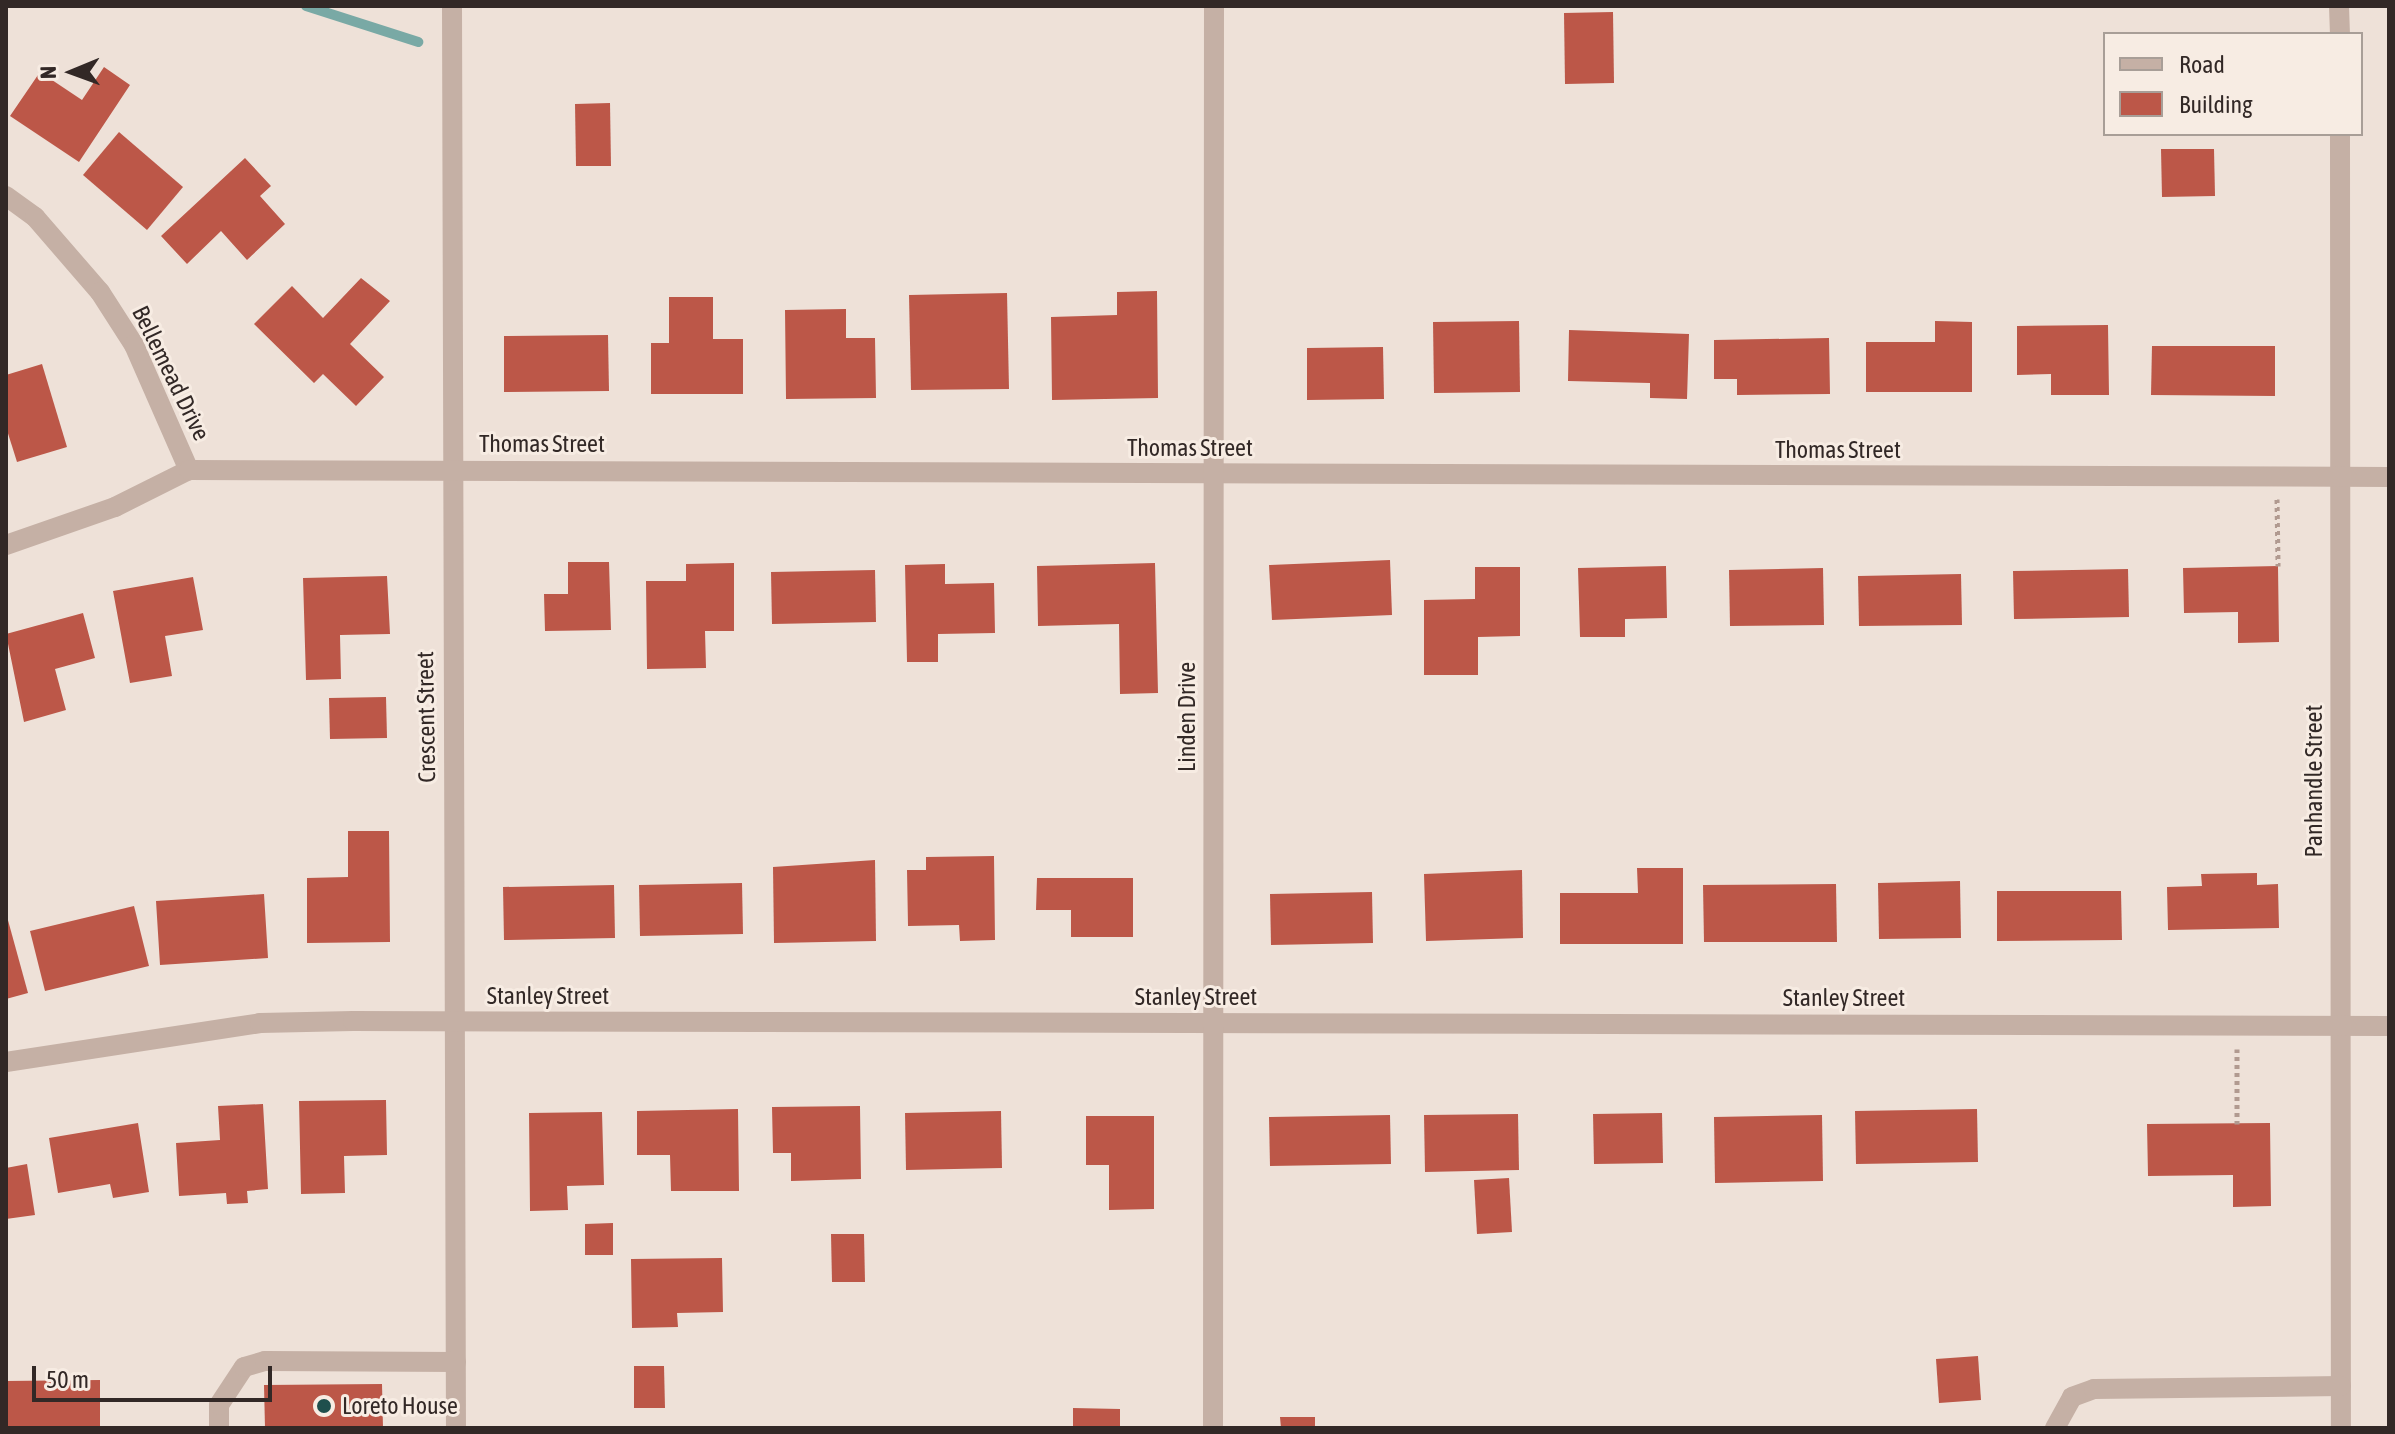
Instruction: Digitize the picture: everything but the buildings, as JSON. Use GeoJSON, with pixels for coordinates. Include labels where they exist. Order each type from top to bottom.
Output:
{"type":"FeatureCollection","features":[{"type":"Feature","properties":{"kind":"street","name":"Crescent Street"},"geometry":{"type":"LineString","coordinates":[[452,6],[450,470],[456,1428]]}},
{"type":"Feature","properties":{"kind":"street","name":"Linden Drive"},"geometry":{"type":"LineString","coordinates":[[1213,1428],[1214,6]]}},
{"type":"Feature","properties":{"kind":"street"},"geometry":{"type":"LineString","coordinates":[[2339,6],[2340,32]]}},
{"type":"Feature","properties":{"kind":"street","name":"Panhandle Street"},"geometry":{"type":"LineString","coordinates":[[2340,136],[2338,1026],[2341,1428]]}},
{"type":"Feature","properties":{"kind":"street","name":"Bellemead Drive"},"geometry":{"type":"LineString","coordinates":[[6,196],[35,217],[100,292],[134,345],[189,470]]}},
{"type":"Feature","properties":{"kind":"street","name":"Thomas Street"},"geometry":{"type":"LineString","coordinates":[[6,545],[115,507],[189,470],[2389,477]]}},
{"type":"Feature","properties":{"kind":"street","name":"Stanley Street"},"geometry":{"type":"LineString","coordinates":[[6,1062],[260,1023],[2389,1026]]}},
{"type":"Feature","properties":{"kind":"street"},"geometry":{"type":"LineString","coordinates":[[219,1428],[219,1405],[244,1367],[265,1361],[456,1362]]}},
{"type":"Feature","properties":{"kind":"street"},"geometry":{"type":"LineString","coordinates":[[2055,1428],[2072,1397],[2094,1389],[2341,1386]]}},
{"type":"Feature","properties":{"kind":"path"},"geometry":{"type":"LineString","coordinates":[[2277,477],[2278,566]]}},
{"type":"Feature","properties":{"kind":"path"},"geometry":{"type":"LineString","coordinates":[[2237,1025],[2237,1124]]}},
{"type":"Feature","properties":{"kind":"waterway"},"geometry":{"type":"LineString","coordinates":[[306,6],[418,42]]}},
{"type":"Feature","properties":{"kind":"place","name":"Loreto House"},"geometry":{"type":"Point","coordinates":[324,1406]}}]}
